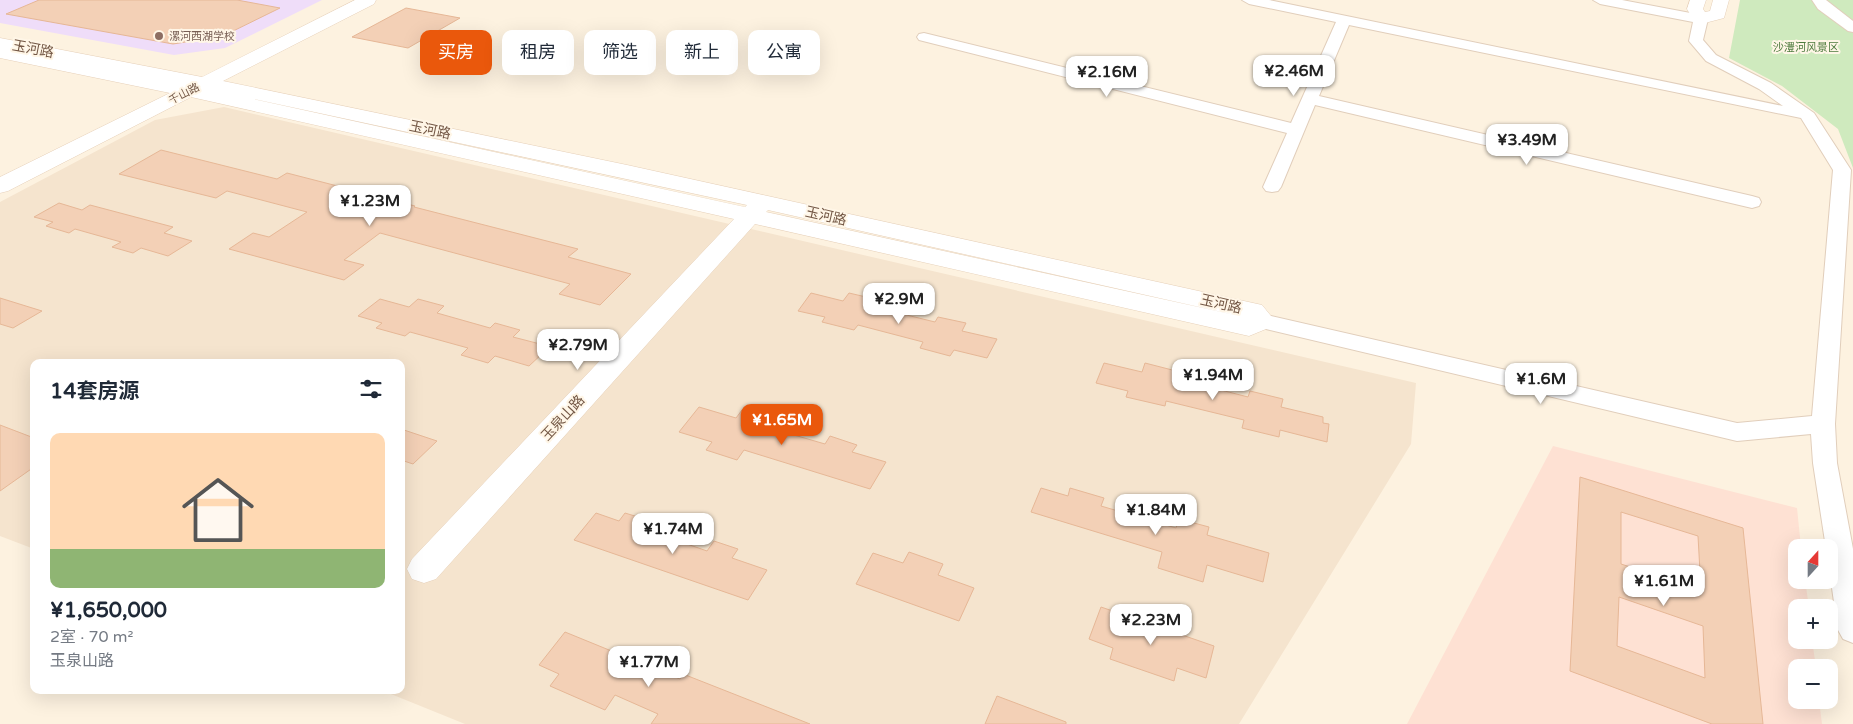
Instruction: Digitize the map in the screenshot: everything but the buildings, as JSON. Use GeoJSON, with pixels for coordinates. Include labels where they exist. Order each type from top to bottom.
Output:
{"type":"FeatureCollection","features":[{"type":"Feature","properties":{"kind":"street","name":"千山路"},"geometry":{"type":"LineString","coordinates":[[0,186],[346,0]]}},
{"type":"Feature","properties":{"kind":"street","name":"千山路"},"geometry":{"type":"LineString","coordinates":[[0,173],[368,0]]}},
{"type":"Feature","properties":{"kind":"street"},"geometry":{"type":"LineString","coordinates":[[1249,0],[1808,116]]}},
{"type":"Feature","properties":{"kind":"street"},"geometry":{"type":"LineString","coordinates":[[1600,0],[1699,9],[1718,14],[1721,0]]}},
{"type":"Feature","properties":{"kind":"street"},"geometry":{"type":"LineString","coordinates":[[1819,0],[1822,6],[1853,28]]}},
{"type":"Feature","properties":{"kind":"street"},"geometry":{"type":"LineString","coordinates":[[1699,9],[1696,41],[1712,58],[1765,86],[1808,116],[1842,170],[1823,424],[1825,463],[1853,630]]}},
{"type":"Feature","properties":{"kind":"street"},"geometry":{"type":"LineString","coordinates":[[1272,187],[1344,20]]}},
{"type":"Feature","properties":{"kind":"street"},"geometry":{"type":"LineString","coordinates":[[924,37],[1297,130]]}},
{"type":"Feature","properties":{"kind":"street","name":"玉河路"},"geometry":{"type":"LineString","coordinates":[[0,43],[756,209],[1248,327],[1262,320]]}},
{"type":"Feature","properties":{"kind":"street","name":"玉河路"},"geometry":{"type":"LineString","coordinates":[[0,54],[189,85]]}},
{"type":"Feature","properties":{"kind":"street"},"geometry":{"type":"LineString","coordinates":[[1310,99],[1752,202]]}},
{"type":"Feature","properties":{"kind":"street","name":"玉泉山路"},"geometry":{"type":"LineString","coordinates":[[424,569],[756,209]]}},
{"type":"Feature","properties":{"kind":"street"},"geometry":{"type":"LineString","coordinates":[[1262,320],[1737,432],[1823,424]]}},
{"type":"Feature","properties":{"kind":"shaded area","name":"漯河西湖学校"},"geometry":{"type":"Polygon","coordinates":[[[0,0],[322,0],[225,48],[174,55],[0,23],[0,0]]]}},
{"type":"Feature","properties":{"kind":"shaded area"},"geometry":{"type":"Polygon","coordinates":[[[224,107],[1416,383],[1411,444],[1239,724],[465,724],[391,694],[405,694],[405,359],[30,359],[30,547],[0,536],[0,202],[155,120],[224,107]]]}},
{"type":"Feature","properties":{"kind":"shaded area"},"geometry":{"type":"Polygon","coordinates":[[[1553,446],[1797,508],[1800,539],[1788,539],[1788,589],[1806,589],[1808,599],[1788,599],[1788,649],[1813,649],[1815,659],[1788,659],[1788,709],[1820,709],[1822,724],[1407,724],[1553,446]]]}},
{"type":"Feature","properties":{"kind":"green space","name":"沙澧河风景区"},"geometry":{"type":"Polygon","coordinates":[[[1740,0],[1853,0],[1853,168],[1838,129],[1782,86],[1729,58],[1740,0]]]}},
{"type":"Feature","properties":{"kind":"place","name":"漯河西湖学校"},"geometry":{"type":"Point","coordinates":[159,36]}}]}
